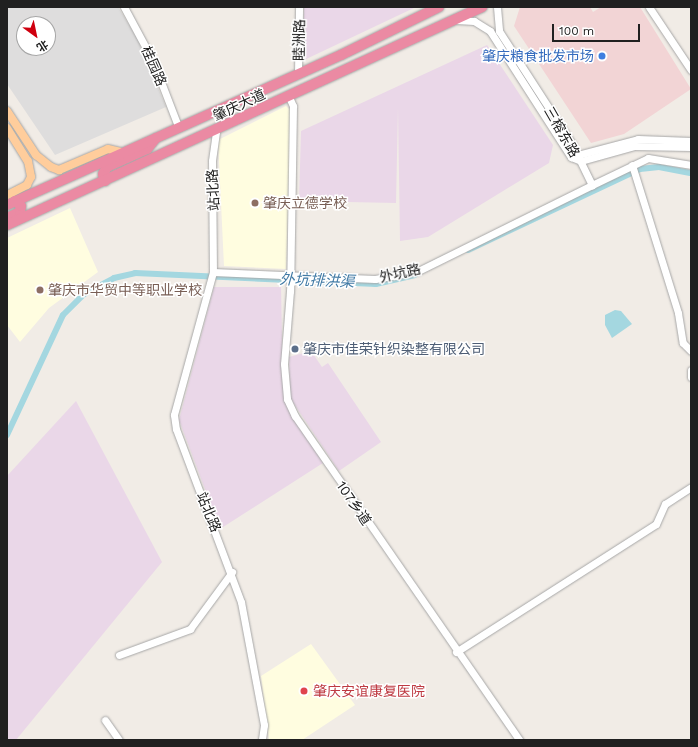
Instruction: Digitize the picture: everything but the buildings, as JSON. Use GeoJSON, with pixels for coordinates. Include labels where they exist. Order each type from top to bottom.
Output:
{"type":"FeatureCollection","features":[{"type":"Feature","properties":{"kind":"highway","name":"肇庆大道"},"geometry":{"type":"LineString","coordinates":[[10,200],[298,74],[439,7]]}},
{"type":"Feature","properties":{"kind":"highway","name":"肇庆大道"},"geometry":{"type":"LineString","coordinates":[[7,225],[216,132],[482,7]]}},
{"type":"Feature","properties":{"kind":"highway"},"geometry":{"type":"LineString","coordinates":[[105,181],[103,174],[107,167],[147,149],[159,135]]}},
{"type":"Feature","properties":{"kind":"highway"},"geometry":{"type":"LineString","coordinates":[[7,218],[20,212],[21,206],[10,200]]}},
{"type":"Feature","properties":{"kind":"main road"},"geometry":{"type":"LineString","coordinates":[[7,111],[36,155],[59,170],[108,149],[121,152]]}},
{"type":"Feature","properties":{"kind":"main road"},"geometry":{"type":"LineString","coordinates":[[7,128],[28,161],[30,177],[27,185],[10,200]]}},
{"type":"Feature","properties":{"kind":"street","name":"桂园路"},"geometry":{"type":"LineString","coordinates":[[124,7],[154,61],[178,126]]}},
{"type":"Feature","properties":{"kind":"street","name":"睦洲路"},"geometry":{"type":"LineString","coordinates":[[298,74],[299,7]]}},
{"type":"Feature","properties":{"kind":"street","name":"三榕东路"},"geometry":{"type":"LineString","coordinates":[[497,7],[499,31],[576,158]]}},
{"type":"Feature","properties":{"kind":"street"},"geometry":{"type":"LineString","coordinates":[[649,7],[691,70]]}},
{"type":"Feature","properties":{"kind":"street","name":"三榕东路"},"geometry":{"type":"LineString","coordinates":[[456,20],[474,21],[490,31],[576,158]]}},
{"type":"Feature","properties":{"kind":"street","name":"107乡道"},"geometry":{"type":"LineString","coordinates":[[289,97],[293,106],[290,291],[284,364],[287,400],[485,695],[519,740]]}},
{"type":"Feature","properties":{"kind":"street","name":"站北路"},"geometry":{"type":"LineString","coordinates":[[216,132],[212,161],[213,272],[174,415],[176,429],[232,572],[254,668],[264,725],[262,740]]}},
{"type":"Feature","properties":{"kind":"street"},"geometry":{"type":"LineString","coordinates":[[576,158],[638,139],[691,141]]}},
{"type":"Feature","properties":{"kind":"street"},"geometry":{"type":"LineString","coordinates":[[576,158],[634,146],[691,148]]}},
{"type":"Feature","properties":{"kind":"street"},"geometry":{"type":"LineString","coordinates":[[576,158],[592,185]]}},
{"type":"Feature","properties":{"kind":"street","name":"外坑路"},"geometry":{"type":"LineString","coordinates":[[213,272],[375,279],[418,271],[648,158],[691,165]]}},
{"type":"Feature","properties":{"kind":"street"},"geometry":{"type":"LineString","coordinates":[[632,166],[678,313],[683,343],[691,351]]}},
{"type":"Feature","properties":{"kind":"street"},"geometry":{"type":"LineString","coordinates":[[691,370],[691,377]]}},
{"type":"Feature","properties":{"kind":"street"},"geometry":{"type":"LineString","coordinates":[[456,652],[656,524],[663,509],[691,487]]}},
{"type":"Feature","properties":{"kind":"street"},"geometry":{"type":"LineString","coordinates":[[663,509],[691,493]]}},
{"type":"Feature","properties":{"kind":"street"},"geometry":{"type":"LineString","coordinates":[[119,655],[190,629],[232,572]]}},
{"type":"Feature","properties":{"kind":"street"},"geometry":{"type":"LineString","coordinates":[[105,720],[119,740]]}},
{"type":"Feature","properties":{"kind":"shaded area"},"geometry":{"type":"Polygon","coordinates":[[[7,7],[118,7],[137,38],[166,107],[55,155],[7,84],[7,7]]]}},
{"type":"Feature","properties":{"kind":"shaded area"},"geometry":{"type":"Polygon","coordinates":[[[304,7],[416,7],[302,61],[304,7]]]}},
{"type":"Feature","properties":{"kind":"shaded area","name":"肇庆粮食批发市场"},"geometry":{"type":"Polygon","coordinates":[[[520,7],[590,7],[593,12],[601,7],[640,7],[691,89],[624,134],[591,143],[514,26],[520,7]]]}},
{"type":"Feature","properties":{"kind":"shaded area"},"geometry":{"type":"Polygon","coordinates":[[[487,45],[553,145],[549,163],[428,237],[400,241],[398,108],[396,203],[299,201],[301,131],[487,45]]]}},
{"type":"Feature","properties":{"kind":"shaded area","name":"肇庆立德学校"},"geometry":{"type":"Polygon","coordinates":[[[286,106],[291,111],[286,269],[224,266],[218,140],[286,106]]]}},
{"type":"Feature","properties":{"kind":"shaded area","name":"肇庆市华贸中等职业学校"},"geometry":{"type":"Polygon","coordinates":[[[70,208],[98,272],[49,308],[20,342],[7,325],[7,238],[70,208]]]}},
{"type":"Feature","properties":{"kind":"shaded area"},"geometry":{"type":"Polygon","coordinates":[[[214,287],[281,287],[283,384],[295,416],[323,463],[220,529],[179,420],[214,287]]]}},
{"type":"Feature","properties":{"kind":"shaded area"},"geometry":{"type":"Polygon","coordinates":[[[311,351],[322,367],[328,363],[381,442],[339,471],[290,398],[289,357],[311,351]]]}},
{"type":"Feature","properties":{"kind":"shaded area"},"geometry":{"type":"Polygon","coordinates":[[[76,401],[162,562],[16,740],[7,740],[7,476],[76,401]]]}},
{"type":"Feature","properties":{"kind":"shaded area","name":"肇庆安谊康复医院"},"geometry":{"type":"Polygon","coordinates":[[[311,644],[355,705],[302,740],[269,740],[261,676],[311,644]]]}},
{"type":"Feature","properties":{"kind":"water"},"geometry":{"type":"Polygon","coordinates":[[[615,310],[621,311],[632,324],[612,338],[605,325],[605,315],[615,310]]]}},
{"type":"Feature","properties":{"kind":"waterway","name":"外坑排洪渠"},"geometry":{"type":"LineString","coordinates":[[468,250],[640,169],[659,167],[691,173]]}},
{"type":"Feature","properties":{"kind":"waterway","name":"外坑排洪渠"},"geometry":{"type":"LineString","coordinates":[[7,435],[63,315],[84,294],[114,278],[135,273],[376,284],[415,275]]}},
{"type":"Feature","properties":{"kind":"place","name":"肇庆粮食批发市场"},"geometry":{"type":"Point","coordinates":[602,56]}},
{"type":"Feature","properties":{"kind":"place","name":"肇庆立德学校"},"geometry":{"type":"Point","coordinates":[255,203]}},
{"type":"Feature","properties":{"kind":"place","name":"肇庆市华贸中等职业学校"},"geometry":{"type":"Point","coordinates":[40,290]}},
{"type":"Feature","properties":{"kind":"place","name":"肇庆市佳荣针织染整有限公司"},"geometry":{"type":"Point","coordinates":[295,349]}},
{"type":"Feature","properties":{"kind":"place","name":"肇庆安谊康复医院"},"geometry":{"type":"Point","coordinates":[304,691]}}]}
